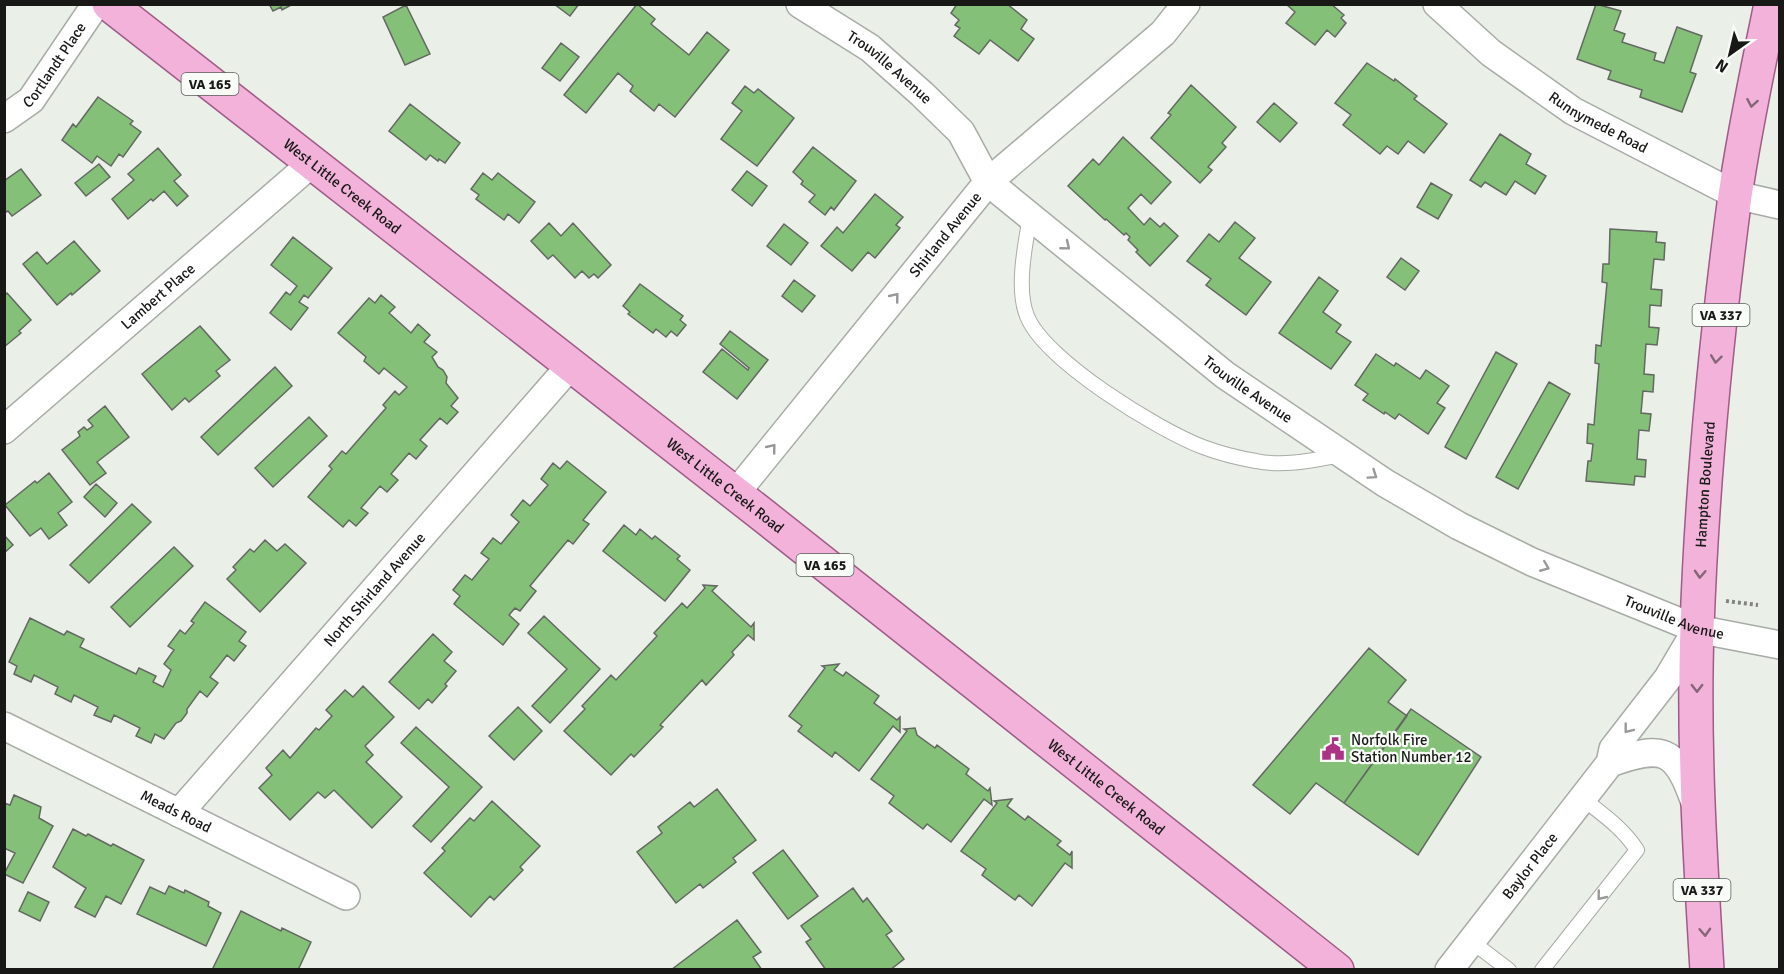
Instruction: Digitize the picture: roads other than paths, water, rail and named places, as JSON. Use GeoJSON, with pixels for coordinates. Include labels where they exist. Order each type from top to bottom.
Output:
{"type":"FeatureCollection","features":[{"type":"Feature","properties":{"kind":"main road","name":"West Little Creek Road"},"geometry":{"type":"LineString","coordinates":[[109,4],[1337,969]]}},
{"type":"Feature","properties":{"kind":"main road","name":"Hampton Boulevard"},"geometry":{"type":"LineString","coordinates":[[1707,969],[1697,810],[1697,629],[1705,479],[1714,372],[1736,195],[1771,4]]}},
{"type":"Feature","properties":{"kind":"street","name":"Cortlandt Place"},"geometry":{"type":"LineString","coordinates":[[4,119],[30,100],[96,4]]}},
{"type":"Feature","properties":{"kind":"street","name":"Trouville Avenue"},"geometry":{"type":"LineString","coordinates":[[800,4],[870,48],[922,94],[961,132],[988,182],[1030,217],[1225,375],[1385,483],[1459,526],[1532,562],[1697,629],[1779,645]]}},
{"type":"Feature","properties":{"kind":"street","name":"Shirland Avenue"},"geometry":{"type":"LineString","coordinates":[[735,494],[988,182],[1164,33],[1186,4]]}},
{"type":"Feature","properties":{"kind":"street","name":"Runnymede Road"},"geometry":{"type":"LineString","coordinates":[[1437,4],[1491,53],[1573,111],[1736,195],[1779,205]]}},
{"type":"Feature","properties":{"kind":"street","name":"Lambert Place"},"geometry":{"type":"LineString","coordinates":[[4,430],[312,163]]}},
{"type":"Feature","properties":{"kind":"street","name":"North Shirland Avenue"},"geometry":{"type":"LineString","coordinates":[[179,813],[571,365]]}},
{"type":"Feature","properties":{"kind":"street","name":"Baylor Place"},"geometry":{"type":"LineString","coordinates":[[1449,969],[1610,763],[1613,749],[1668,678],[1697,629]]}},
{"type":"Feature","properties":{"kind":"street","name":"Meads Road"},"geometry":{"type":"LineString","coordinates":[[4,726],[346,896]]}},
{"type":"Feature","properties":{"kind":"street"},"geometry":{"type":"LineString","coordinates":[[1610,763],[1636,754],[1666,755],[1678,764],[1686,775],[1697,810]]}},
{"type":"Feature","properties":{"kind":"lane"},"geometry":{"type":"LineString","coordinates":[[1030,217],[1023,268],[1023,305],[1033,328],[1056,355],[1116,399],[1160,426],[1202,447],[1257,462],[1302,463],[1343,455]]}},
{"type":"Feature","properties":{"kind":"lane"},"geometry":{"type":"LineString","coordinates":[[1542,969],[1637,850],[1617,826],[1582,798]]}},
{"type":"Feature","properties":{"kind":"lane"},"geometry":{"type":"LineString","coordinates":[[1471,941],[1509,969]]}},
{"type":"Feature","properties":{"kind":"place","name":"Norfolk Fire Station Number 12"},"geometry":{"type":"Point","coordinates":[1333,749]}}]}
